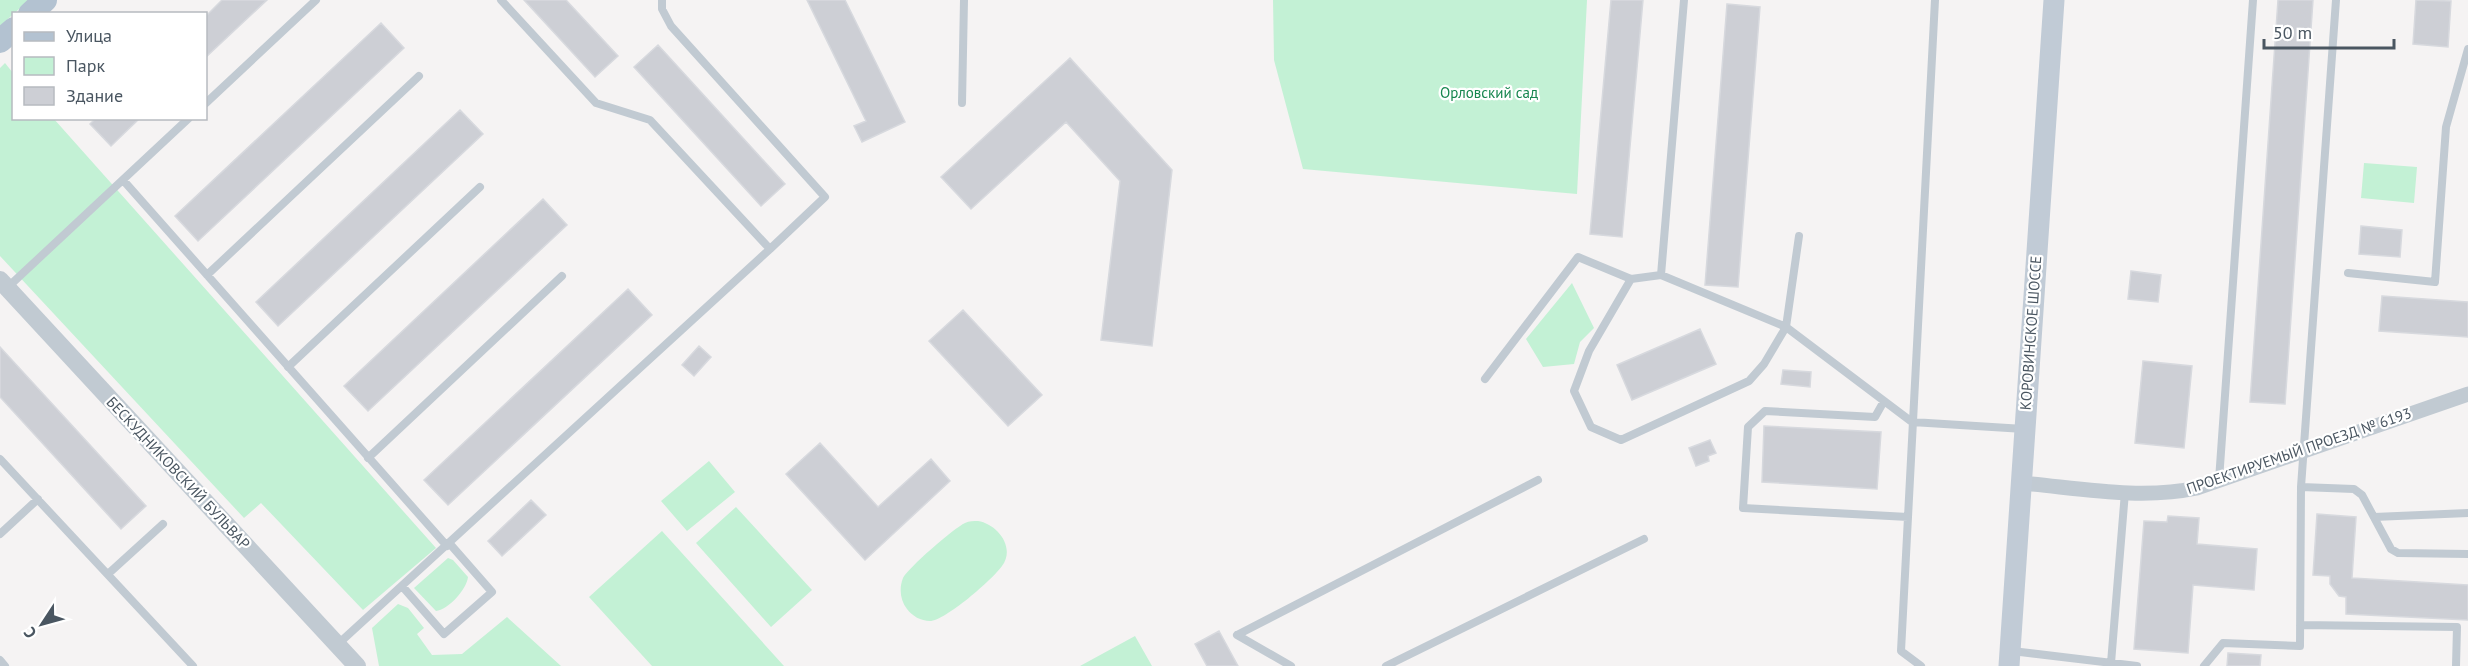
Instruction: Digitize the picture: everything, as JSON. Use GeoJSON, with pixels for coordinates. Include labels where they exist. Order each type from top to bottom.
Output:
{"type":"FeatureCollection","features":[{"type":"Feature","properties":{"kind":"main road"},"geometry":{"type":"LineString","coordinates":[[32,12],[45,0]]}},
{"type":"Feature","properties":{"kind":"main road","name":"КОРОВИНСКОЕ ШОССЕ"},"geometry":{"type":"LineString","coordinates":[[2010,659],[2054,0]]}},
{"type":"Feature","properties":{"kind":"main road"},"geometry":{"type":"LineString","coordinates":[[0,41],[12,31]]}},
{"type":"Feature","properties":{"kind":"street","name":"БЕСКУДНИКОВСКИЙ БУЛЬВАР"},"geometry":{"type":"LineString","coordinates":[[4,284],[355,665]]}},
{"type":"Feature","properties":{"kind":"street","name":"ПРОЕКТИРУЕМЫЙ ПРОЕЗД № 6193"},"geometry":{"type":"LineString","coordinates":[[2020,483],[2125,492],[2177,492],[2219,480],[2468,394]]}},
{"type":"Feature","properties":{"kind":"lane"},"geometry":{"type":"LineString","coordinates":[[207,102],[316,0]]}},
{"type":"Feature","properties":{"kind":"lane"},"geometry":{"type":"LineString","coordinates":[[501,0],[596,103],[650,120],[770,249]]}},
{"type":"Feature","properties":{"kind":"lane"},"geometry":{"type":"LineString","coordinates":[[337,645],[449,545],[825,197],[671,26],[662,9],[662,0]]}},
{"type":"Feature","properties":{"kind":"lane"},"geometry":{"type":"LineString","coordinates":[[962,102],[964,0]]}},
{"type":"Feature","properties":{"kind":"lane"},"geometry":{"type":"LineString","coordinates":[[1661,275],[1684,0]]}},
{"type":"Feature","properties":{"kind":"lane"},"geometry":{"type":"LineString","coordinates":[[1921,666],[1900,651],[1935,0]]}},
{"type":"Feature","properties":{"kind":"lane"},"geometry":{"type":"LineString","coordinates":[[2219,480],[2253,0]]}},
{"type":"Feature","properties":{"kind":"lane"},"geometry":{"type":"LineString","coordinates":[[2204,666],[2223,643],[2300,646],[2301,487],[2336,0]]}},
{"type":"Feature","properties":{"kind":"lane"},"geometry":{"type":"LineString","coordinates":[[2348,273],[2435,282],[2446,127],[2468,49]]}},
{"type":"Feature","properties":{"kind":"lane"},"geometry":{"type":"LineString","coordinates":[[207,275],[419,76]]}},
{"type":"Feature","properties":{"kind":"lane"},"geometry":{"type":"LineString","coordinates":[[4,284],[123,180],[187,120]]}},
{"type":"Feature","properties":{"kind":"lane"},"geometry":{"type":"LineString","coordinates":[[123,180],[368,458],[492,592],[444,634],[402,586]]}},
{"type":"Feature","properties":{"kind":"lane"},"geometry":{"type":"LineString","coordinates":[[288,368],[480,187]]}},
{"type":"Feature","properties":{"kind":"lane"},"geometry":{"type":"LineString","coordinates":[[1631,279],[1589,351],[1575,392],[1591,427],[1621,440],[1749,381],[1764,364],[1786,327],[1799,236]]}},
{"type":"Feature","properties":{"kind":"lane"},"geometry":{"type":"LineString","coordinates":[[1485,379],[1578,258],[1631,279],[1661,275],[1786,327],[1912,422],[2024,429]]}},
{"type":"Feature","properties":{"kind":"lane"},"geometry":{"type":"LineString","coordinates":[[368,458],[562,276]]}},
{"type":"Feature","properties":{"kind":"lane"},"geometry":{"type":"LineString","coordinates":[[1884,401],[1875,417],[1765,411],[1748,427],[1743,508],[1908,517]]}},
{"type":"Feature","properties":{"kind":"lane"},"geometry":{"type":"LineString","coordinates":[[0,459],[193,666]]}},
{"type":"Feature","properties":{"kind":"lane"},"geometry":{"type":"LineString","coordinates":[[1291,666],[1237,635],[1538,480]]}},
{"type":"Feature","properties":{"kind":"lane"},"geometry":{"type":"LineString","coordinates":[[2301,487],[2354,489],[2362,495],[2391,549],[2398,553],[2468,554]]}},
{"type":"Feature","properties":{"kind":"lane"},"geometry":{"type":"LineString","coordinates":[[2111,663],[2125,492]]}},
{"type":"Feature","properties":{"kind":"lane"},"geometry":{"type":"LineString","coordinates":[[0,534],[39,499]]}},
{"type":"Feature","properties":{"kind":"lane"},"geometry":{"type":"LineString","coordinates":[[2374,517],[2468,513]]}},
{"type":"Feature","properties":{"kind":"lane"},"geometry":{"type":"LineString","coordinates":[[108,574],[163,524]]}},
{"type":"Feature","properties":{"kind":"lane"},"geometry":{"type":"LineString","coordinates":[[1386,666],[1644,539]]}},
{"type":"Feature","properties":{"kind":"lane"},"geometry":{"type":"LineString","coordinates":[[2300,625],[2457,627],[2456,666]]}},
{"type":"Feature","properties":{"kind":"lane"},"geometry":{"type":"LineString","coordinates":[[2010,659],[2137,666]]}},
{"type":"Feature","properties":{"kind":"lane"},"geometry":{"type":"LineString","coordinates":[[0,660],[5,666]]}},
{"type":"Feature","properties":{"kind":"green space"},"geometry":{"type":"Polygon","coordinates":[[[0,0],[29,0],[16,12],[12,12],[12,15],[0,26],[0,0]]]}},
{"type":"Feature","properties":{"kind":"green space","name":"Орловский сад"},"geometry":{"type":"Polygon","coordinates":[[[1273,0],[1587,0],[1577,194],[1303,169],[1274,60],[1273,0]]]}},
{"type":"Feature","properties":{"kind":"green space"},"geometry":{"type":"Polygon","coordinates":[[[5,63],[12,72],[12,120],[55,120],[436,548],[363,610],[261,503],[244,518],[0,256],[0,68],[5,63]]]}},
{"type":"Feature","properties":{"kind":"green space"},"geometry":{"type":"Polygon","coordinates":[[[2364,163],[2417,167],[2414,203],[2361,198],[2364,163]]]}},
{"type":"Feature","properties":{"kind":"green space"},"geometry":{"type":"Polygon","coordinates":[[[1572,283],[1594,328],[1580,342],[1574,364],[1543,367],[1526,339],[1572,283]]]}},
{"type":"Feature","properties":{"kind":"green space"},"geometry":{"type":"Polygon","coordinates":[[[709,461],[735,492],[687,531],[661,501],[709,461]]]}},
{"type":"Feature","properties":{"kind":"green space"},"geometry":{"type":"Polygon","coordinates":[[[736,507],[812,590],[771,627],[696,543],[736,507]]]}},
{"type":"Feature","properties":{"kind":"green space"},"geometry":{"type":"Polygon","coordinates":[[[978,521],[992,527],[1006,544],[1006,559],[1002,566],[979,589],[946,614],[930,621],[914,616],[907,609],[902,598],[903,578],[951,532],[967,522],[978,521]]]}},
{"type":"Feature","properties":{"kind":"green space"},"geometry":{"type":"Polygon","coordinates":[[[662,531],[784,666],[652,666],[589,597],[662,531]]]}},
{"type":"Feature","properties":{"kind":"green space"},"geometry":{"type":"Polygon","coordinates":[[[448,558],[453,560],[468,577],[467,582],[456,598],[446,607],[436,611],[414,588],[448,558]]]}},
{"type":"Feature","properties":{"kind":"green space"},"geometry":{"type":"Polygon","coordinates":[[[398,604],[408,608],[424,628],[417,634],[432,655],[462,654],[507,617],[561,666],[379,666],[372,628],[398,604]]]}},
{"type":"Feature","properties":{"kind":"green space"},"geometry":{"type":"Polygon","coordinates":[[[1135,636],[1152,666],[1080,666],[1135,636]]]}},
{"type":"Feature","properties":{"kind":"building"},"geometry":{"type":"Polygon","coordinates":[[[222,0],[267,0],[207,56],[207,15],[222,0]]]}},
{"type":"Feature","properties":{"kind":"building"},"geometry":{"type":"Polygon","coordinates":[[[524,0],[566,0],[618,56],[595,77],[524,0]]]}},
{"type":"Feature","properties":{"kind":"building"},"geometry":{"type":"Polygon","coordinates":[[[807,0],[845,0],[905,122],[862,142],[854,126],[866,121],[807,0]]]}},
{"type":"Feature","properties":{"kind":"building"},"geometry":{"type":"Polygon","coordinates":[[[1611,0],[1643,0],[1622,237],[1590,234],[1611,0]]]}},
{"type":"Feature","properties":{"kind":"building"},"geometry":{"type":"Polygon","coordinates":[[[2278,0],[2313,0],[2285,404],[2250,402],[2278,0]]]}},
{"type":"Feature","properties":{"kind":"building"},"geometry":{"type":"Polygon","coordinates":[[[2416,0],[2451,1],[2448,47],[2413,44],[2416,0]]]}},
{"type":"Feature","properties":{"kind":"building"},"geometry":{"type":"Polygon","coordinates":[[[1727,4],[1760,7],[1738,287],[1705,285],[1727,4]]]}},
{"type":"Feature","properties":{"kind":"building"},"geometry":{"type":"Polygon","coordinates":[[[381,23],[404,48],[198,241],[175,216],[381,23]]]}},
{"type":"Feature","properties":{"kind":"building"},"geometry":{"type":"Polygon","coordinates":[[[658,45],[785,184],[761,206],[634,67],[658,45]]]}},
{"type":"Feature","properties":{"kind":"building"},"geometry":{"type":"Polygon","coordinates":[[[1070,58],[1172,170],[1152,346],[1101,340],[1120,181],[1066,122],[971,209],[941,177],[1070,58]]]}},
{"type":"Feature","properties":{"kind":"building"},"geometry":{"type":"Polygon","coordinates":[[[460,110],[483,134],[278,326],[256,302],[460,110]]]}},
{"type":"Feature","properties":{"kind":"building"},"geometry":{"type":"Polygon","coordinates":[[[94,120],[138,120],[111,146],[90,124],[94,120]]]}},
{"type":"Feature","properties":{"kind":"building"},"geometry":{"type":"Polygon","coordinates":[[[543,199],[567,225],[368,411],[344,386],[543,199]]]}},
{"type":"Feature","properties":{"kind":"building"},"geometry":{"type":"Polygon","coordinates":[[[2361,226],[2402,230],[2400,257],[2359,254],[2361,226]]]}},
{"type":"Feature","properties":{"kind":"building"},"geometry":{"type":"Polygon","coordinates":[[[2131,271],[2161,275],[2158,302],[2128,299],[2131,271]]]}},
{"type":"Feature","properties":{"kind":"building"},"geometry":{"type":"Polygon","coordinates":[[[628,289],[652,315],[448,505],[424,480],[628,289]]]}},
{"type":"Feature","properties":{"kind":"building"},"geometry":{"type":"Polygon","coordinates":[[[2382,296],[2468,302],[2468,337],[2379,331],[2382,296]]]}},
{"type":"Feature","properties":{"kind":"building"},"geometry":{"type":"Polygon","coordinates":[[[963,310],[1042,395],[1008,426],[929,341],[963,310]]]}},
{"type":"Feature","properties":{"kind":"building"},"geometry":{"type":"Polygon","coordinates":[[[1700,329],[1716,364],[1632,400],[1617,365],[1700,329]]]}},
{"type":"Feature","properties":{"kind":"building"},"geometry":{"type":"Polygon","coordinates":[[[699,346],[711,357],[694,376],[682,365],[699,346]]]}},
{"type":"Feature","properties":{"kind":"building"},"geometry":{"type":"Polygon","coordinates":[[[0,347],[146,506],[121,529],[0,397],[0,347]]]}},
{"type":"Feature","properties":{"kind":"building"},"geometry":{"type":"Polygon","coordinates":[[[2143,361],[2192,366],[2184,448],[2135,443],[2143,361]]]}},
{"type":"Feature","properties":{"kind":"building"},"geometry":{"type":"Polygon","coordinates":[[[1783,370],[1811,372],[1810,387],[1781,384],[1783,370]]]}},
{"type":"Feature","properties":{"kind":"building"},"geometry":{"type":"Polygon","coordinates":[[[1764,426],[1881,432],[1877,489],[1762,482],[1764,426]]]}},
{"type":"Feature","properties":{"kind":"building"},"geometry":{"type":"Polygon","coordinates":[[[1710,440],[1716,453],[1708,456],[1709,461],[1696,466],[1689,448],[1710,440]]]}},
{"type":"Feature","properties":{"kind":"building"},"geometry":{"type":"Polygon","coordinates":[[[820,443],[878,507],[931,459],[950,481],[865,560],[786,474],[820,443]]]}},
{"type":"Feature","properties":{"kind":"building"},"geometry":{"type":"Polygon","coordinates":[[[531,500],[546,515],[502,556],[488,541],[531,500]]]}},
{"type":"Feature","properties":{"kind":"building"},"geometry":{"type":"Polygon","coordinates":[[[2317,514],[2356,517],[2352,578],[2468,585],[2468,620],[2346,614],[2346,597],[2339,596],[2330,584],[2330,576],[2313,575],[2317,514]]]}},
{"type":"Feature","properties":{"kind":"building"},"geometry":{"type":"Polygon","coordinates":[[[2168,516],[2199,518],[2197,544],[2257,549],[2254,590],[2193,585],[2188,653],[2134,649],[2144,521],[2167,522],[2168,516]]]}},
{"type":"Feature","properties":{"kind":"building"},"geometry":{"type":"Polygon","coordinates":[[[1219,631],[1238,666],[1207,666],[1195,644],[1219,631]]]}},
{"type":"Feature","properties":{"kind":"building"},"geometry":{"type":"Polygon","coordinates":[[[2228,653],[2261,655],[2260,666],[2227,666],[2228,653]]]}}]}
